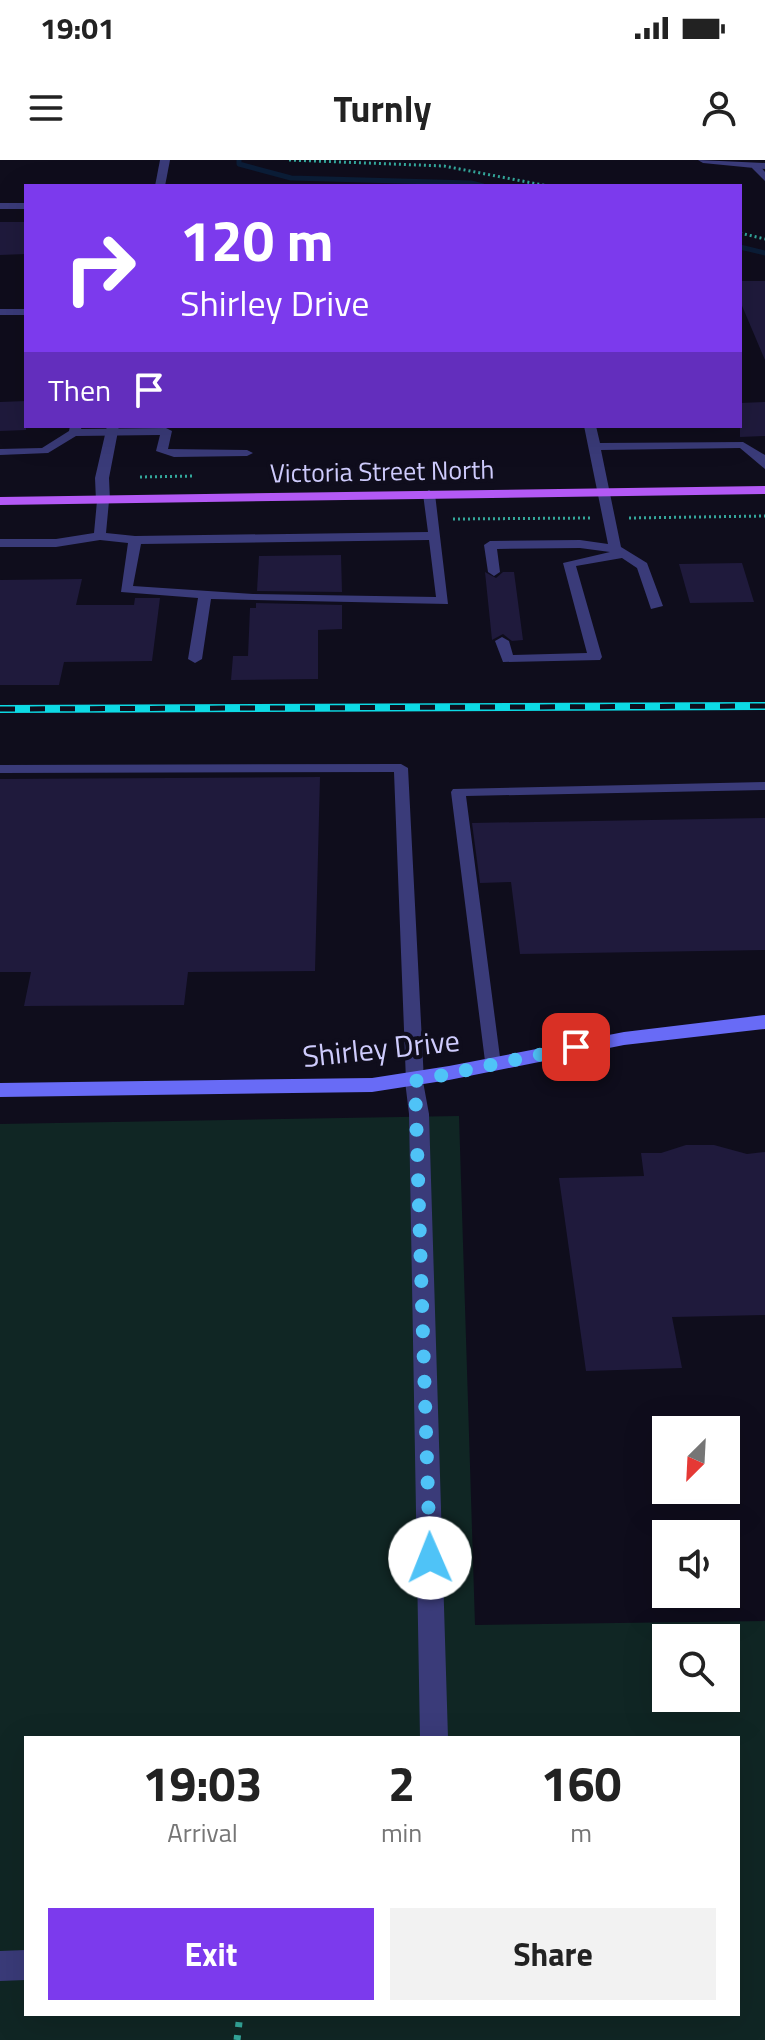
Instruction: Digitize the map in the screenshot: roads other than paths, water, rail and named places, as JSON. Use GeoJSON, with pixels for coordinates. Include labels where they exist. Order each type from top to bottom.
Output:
{"type":"FeatureCollection","features":[{"type":"Feature","properties":{"kind":"main road","name":"Victoria Street North"},"geometry":{"type":"LineString","coordinates":[[0,501],[765,490]]}},
{"type":"Feature","properties":{"kind":"street"},"geometry":{"type":"LineString","coordinates":[[160,184],[165,160]]}},
{"type":"Feature","properties":{"kind":"street"},"geometry":{"type":"LineString","coordinates":[[703,160],[760,166]]}},
{"type":"Feature","properties":{"kind":"street"},"geometry":{"type":"LineString","coordinates":[[0,206],[24,206]]}},
{"type":"Feature","properties":{"kind":"street"},"geometry":{"type":"LineString","coordinates":[[103,501],[102,478],[112,429]]}},
{"type":"Feature","properties":{"kind":"street","name":"Shirley Drive"},"geometry":{"type":"LineString","coordinates":[[0,1090],[257,1088],[415,1081],[704,1026],[765,1022]]}},
{"type":"Feature","properties":{"kind":"street"},"geometry":{"type":"LineString","coordinates":[[415,1081],[419,1114],[434,1736]]}},
{"type":"Feature","properties":{"kind":"street"},"geometry":{"type":"LineString","coordinates":[[0,1966],[24,1965]]}},
{"type":"Feature","properties":{"kind":"lane"},"geometry":{"type":"LineString","coordinates":[[760,166],[765,178]]}},
{"type":"Feature","properties":{"kind":"lane"},"geometry":{"type":"LineString","coordinates":[[0,312],[24,312]]}},
{"type":"Feature","properties":{"kind":"lane"},"geometry":{"type":"LineString","coordinates":[[590,428],[606,492],[616,553]]}},
{"type":"Feature","properties":{"kind":"lane"},"geometry":{"type":"LineString","coordinates":[[0,452],[44,451],[75,429],[112,429],[166,431],[162,451],[174,454],[247,453]]}},
{"type":"Feature","properties":{"kind":"lane"},"geometry":{"type":"LineString","coordinates":[[595,447],[644,440],[743,445],[763,459],[765,466]]}},
{"type":"Feature","properties":{"kind":"lane"},"geometry":{"type":"LineString","coordinates":[[135,540],[126,589],[205,595],[443,601],[429,494]]}},
{"type":"Feature","properties":{"kind":"lane"},"geometry":{"type":"LineString","coordinates":[[100,536],[103,501]]}},
{"type":"Feature","properties":{"kind":"lane"},"geometry":{"type":"LineString","coordinates":[[0,543],[56,543],[100,536],[135,540],[434,536]]}},
{"type":"Feature","properties":{"kind":"lane"},"geometry":{"type":"LineString","coordinates":[[494,572],[490,545],[580,544],[616,553],[643,566],[656,606]]}},
{"type":"Feature","properties":{"kind":"lane"},"geometry":{"type":"LineString","coordinates":[[502,641],[508,659],[595,657],[569,563],[616,553]]}},
{"type":"Feature","properties":{"kind":"lane"},"geometry":{"type":"LineString","coordinates":[[195,659],[205,595]]}},
{"type":"Feature","properties":{"kind":"lane"},"geometry":{"type":"LineString","coordinates":[[0,769],[401,768],[415,1081]]}},
{"type":"Feature","properties":{"kind":"lane"},"geometry":{"type":"LineString","coordinates":[[492,1065],[458,792],[765,786]]}},
{"type":"Feature","properties":{"kind":"waterway"},"geometry":{"type":"LineString","coordinates":[[239,160],[239,164],[291,178],[475,184]]}},
{"type":"Feature","properties":{"kind":"waterway"},"geometry":{"type":"LineString","coordinates":[[742,247],[765,253]]}},
{"type":"Feature","properties":{"kind":"railway"},"geometry":{"type":"LineString","coordinates":[[0,709],[765,706]]}}]}
